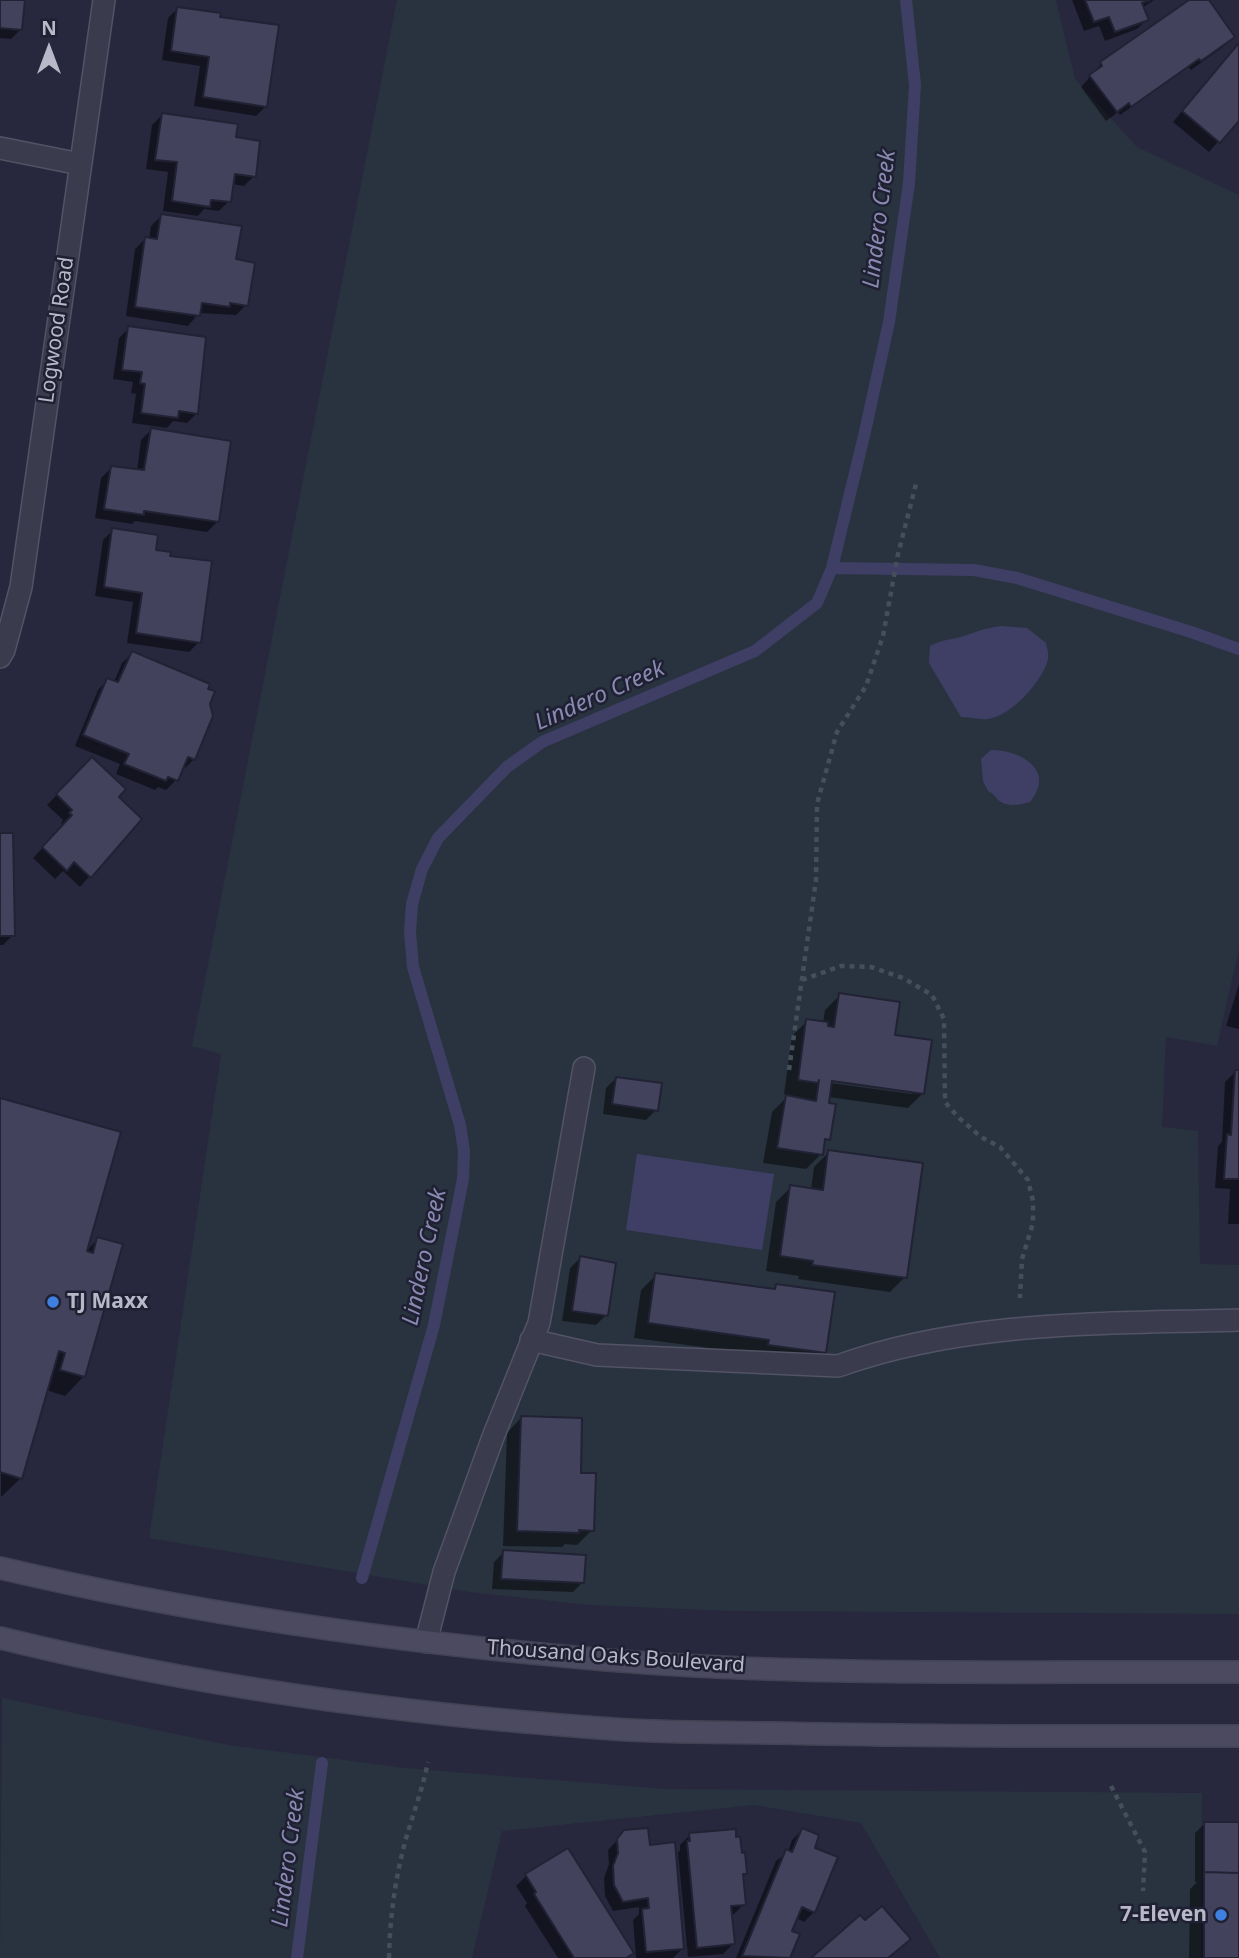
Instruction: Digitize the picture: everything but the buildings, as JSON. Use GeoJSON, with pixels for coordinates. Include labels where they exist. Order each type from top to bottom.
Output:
{"type":"FeatureCollection","features":[{"type":"Feature","properties":{"kind":"main road","name":"Thousand Oaks Boulevard"},"geometry":{"type":"LineString","coordinates":[[0,1568],[213,1612],[426,1642],[609,1660],[829,1670],[1239,1672]]}},
{"type":"Feature","properties":{"kind":"main road"},"geometry":{"type":"LineString","coordinates":[[0,1638],[205,1679],[311,1696],[453,1715],[602,1728],[839,1735],[1239,1736]]}},
{"type":"Feature","properties":{"kind":"street","name":"Logwood Road"},"geometry":{"type":"LineString","coordinates":[[0,657],[21,587],[104,0]]}},
{"type":"Feature","properties":{"kind":"street"},"geometry":{"type":"LineString","coordinates":[[0,148],[79,164]]}},
{"type":"Feature","properties":{"kind":"street"},"geometry":{"type":"LineString","coordinates":[[426,1642],[444,1572],[539,1323],[584,1068]]}},
{"type":"Feature","properties":{"kind":"street"},"geometry":{"type":"LineString","coordinates":[[531,1340],[597,1355],[838,1366],[874,1353],[970,1332],[1067,1325],[1239,1320]]}},
{"type":"Feature","properties":{"kind":"path"},"geometry":{"type":"LineString","coordinates":[[789,1070],[816,880],[817,804],[837,732],[866,686],[883,636],[898,554],[916,484]]}},
{"type":"Feature","properties":{"kind":"path"},"geometry":{"type":"LineString","coordinates":[[802,980],[841,966],[871,967],[903,978],[932,995],[944,1019],[945,1102],[981,1137],[1000,1147],[1028,1180],[1033,1201],[1033,1223],[1022,1259],[1020,1299]]}},
{"type":"Feature","properties":{"kind":"path"},"geometry":{"type":"LineString","coordinates":[[389,1958],[395,1885],[428,1762]]}},
{"type":"Feature","properties":{"kind":"path"},"geometry":{"type":"LineString","coordinates":[[1111,1786],[1144,1852],[1143,1891]]}},
{"type":"Feature","properties":{"kind":"shaded area"},"geometry":{"type":"Polygon","coordinates":[[[397,0],[1056,0],[1075,79],[1137,147],[1239,195],[1239,949],[1217,1046],[1166,1037],[1162,1127],[1198,1131],[1200,1264],[1239,1265],[1239,1614],[729,1611],[589,1605],[469,1592],[149,1538],[221,1054],[192,1046],[397,0]]]}},
{"type":"Feature","properties":{"kind":"shaded area"},"geometry":{"type":"Polygon","coordinates":[[[2,1698],[229,1745],[405,1768],[666,1789],[1202,1793],[1201,1958],[940,1958],[861,1823],[754,1805],[502,1831],[472,1958],[0,1958],[2,1698]]]}},
{"type":"Feature","properties":{"kind":"water"},"geometry":{"type":"Polygon","coordinates":[[[1001,626],[1027,628],[1046,643],[1048,657],[1045,668],[1025,696],[1006,711],[988,719],[961,717],[929,663],[930,646],[1001,626]]]}},
{"type":"Feature","properties":{"kind":"water"},"geometry":{"type":"Polygon","coordinates":[[[991,750],[1014,754],[1032,764],[1039,781],[1037,791],[1030,802],[1008,805],[988,791],[983,781],[981,759],[991,750]]]}},
{"type":"Feature","properties":{"kind":"water"},"geometry":{"type":"Polygon","coordinates":[[[637,1154],[774,1174],[762,1250],[626,1230],[637,1154]]]}},
{"type":"Feature","properties":{"kind":"waterway","name":"Lindero Creek"},"geometry":{"type":"LineString","coordinates":[[362,1578],[434,1325],[463,1179],[464,1151],[460,1125],[413,967],[410,932],[412,904],[422,869],[438,838],[507,767],[542,742],[755,651],[817,603],[832,568],[889,322],[909,183],[915,85],[906,0]]}},
{"type":"Feature","properties":{"kind":"waterway"},"geometry":{"type":"LineString","coordinates":[[832,568],[974,570],[1017,578],[1239,649]]}},
{"type":"Feature","properties":{"kind":"waterway","name":"Lindero Creek"},"geometry":{"type":"LineString","coordinates":[[297,1958],[322,1763]]}},
{"type":"Feature","properties":{"kind":"place","name":"TJ Maxx"},"geometry":{"type":"Point","coordinates":[53,1302]}},
{"type":"Feature","properties":{"kind":"place","name":"7-Eleven"},"geometry":{"type":"Point","coordinates":[1221,1915]}}]}
